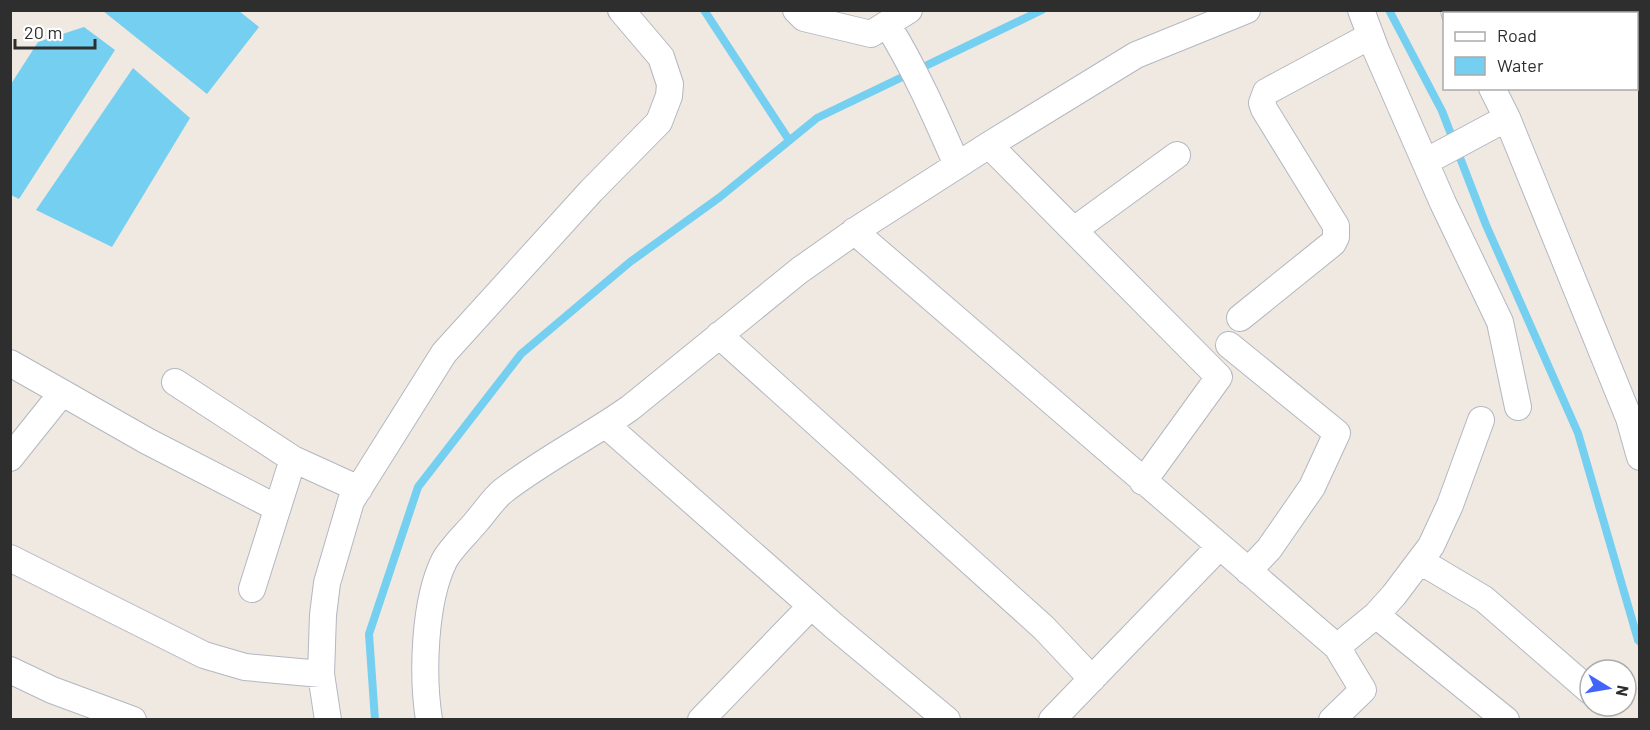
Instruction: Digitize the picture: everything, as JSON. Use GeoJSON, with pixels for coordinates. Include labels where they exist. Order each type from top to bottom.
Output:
{"type":"FeatureCollection","features":[{"type":"Feature","properties":{"kind":"street"},"geometry":{"type":"LineString","coordinates":[[328,720],[321,674],[323,615],[327,583],[351,501],[444,353],[591,191],[659,122],[669,96],[670,84],[661,57],[621,10]]}},
{"type":"Feature","properties":{"kind":"street"},"geometry":{"type":"LineString","coordinates":[[796,10],[804,18],[871,34],[909,10]]}},
{"type":"Feature","properties":{"kind":"street"},"geometry":{"type":"LineString","coordinates":[[429,720],[426,703],[426,636],[430,606],[444,560],[501,493],[528,473],[630,408],[800,270],[854,231],[989,144],[1136,54],[1247,10]]}},
{"type":"Feature","properties":{"kind":"street"},"geometry":{"type":"LineString","coordinates":[[1361,10],[1370,36],[1435,157],[1500,322],[1518,407]]}},
{"type":"Feature","properties":{"kind":"street"},"geometry":{"type":"LineString","coordinates":[[886,24],[904,52],[957,165]]}},
{"type":"Feature","properties":{"kind":"street"},"geometry":{"type":"LineString","coordinates":[[1240,318],[1333,243],[1336,237],[1336,226],[1264,109],[1262,103],[1266,92],[1370,36]]}},
{"type":"Feature","properties":{"kind":"street"},"geometry":{"type":"LineString","coordinates":[[1493,90],[1507,118],[1629,418],[1640,457]]}},
{"type":"Feature","properties":{"kind":"street"},"geometry":{"type":"LineString","coordinates":[[1435,157],[1507,118]]}},
{"type":"Feature","properties":{"kind":"street"},"geometry":{"type":"LineString","coordinates":[[989,144],[1219,376],[1143,482]]}},
{"type":"Feature","properties":{"kind":"street"},"geometry":{"type":"LineString","coordinates":[[1074,230],[1177,155]]}},
{"type":"Feature","properties":{"kind":"street"},"geometry":{"type":"LineString","coordinates":[[854,231],[1336,647],[1363,690],[1332,720]]}},
{"type":"Feature","properties":{"kind":"street"},"geometry":{"type":"LineString","coordinates":[[719,335],[1044,628],[1092,679]]}},
{"type":"Feature","properties":{"kind":"street"},"geometry":{"type":"LineString","coordinates":[[1229,345],[1337,433],[1312,487],[1269,549],[1248,571]]}},
{"type":"Feature","properties":{"kind":"street"},"geometry":{"type":"LineString","coordinates":[[10,363],[147,441],[277,508]]}},
{"type":"Feature","properties":{"kind":"street"},"geometry":{"type":"LineString","coordinates":[[175,382],[293,459],[359,489]]}},
{"type":"Feature","properties":{"kind":"street"},"geometry":{"type":"LineString","coordinates":[[10,458],[62,393]]}},
{"type":"Feature","properties":{"kind":"street"},"geometry":{"type":"LineString","coordinates":[[1336,647],[1376,615],[1431,546],[1450,505],[1481,420]]}},
{"type":"Feature","properties":{"kind":"street"},"geometry":{"type":"LineString","coordinates":[[606,425],[811,606],[947,720]]}},
{"type":"Feature","properties":{"kind":"street"},"geometry":{"type":"LineString","coordinates":[[252,589],[293,459]]}},
{"type":"Feature","properties":{"kind":"street"},"geometry":{"type":"LineString","coordinates":[[1052,720],[1219,547]]}},
{"type":"Feature","properties":{"kind":"street"},"geometry":{"type":"LineString","coordinates":[[10,558],[204,655],[245,667],[321,674]]}},
{"type":"Feature","properties":{"kind":"street"},"geometry":{"type":"LineString","coordinates":[[1420,561],[1485,599],[1578,680]]}},
{"type":"Feature","properties":{"kind":"street"},"geometry":{"type":"LineString","coordinates":[[701,720],[811,606]]}},
{"type":"Feature","properties":{"kind":"street"},"geometry":{"type":"LineString","coordinates":[[1376,615],[1506,720]]}},
{"type":"Feature","properties":{"kind":"street"},"geometry":{"type":"LineString","coordinates":[[10,670],[52,690],[132,720]]}},
{"type":"Feature","properties":{"kind":"water"},"geometry":{"type":"Polygon","coordinates":[[[103,11],[239,11],[259,27],[207,94],[103,11]]]}},
{"type":"Feature","properties":{"kind":"water"},"geometry":{"type":"Polygon","coordinates":[[[84,27],[115,50],[19,199],[11,195],[11,84],[38,42],[84,27]]]}},
{"type":"Feature","properties":{"kind":"water"},"geometry":{"type":"Polygon","coordinates":[[[133,68],[190,118],[112,247],[36,210],[133,68]]]}},
{"type":"Feature","properties":{"kind":"waterway"},"geometry":{"type":"LineString","coordinates":[[704,10],[789,140]]}},
{"type":"Feature","properties":{"kind":"waterway"},"geometry":{"type":"LineString","coordinates":[[375,720],[369,634],[418,487],[521,354],[630,262],[720,197],[817,118],[1042,10]]}},
{"type":"Feature","properties":{"kind":"waterway"},"geometry":{"type":"LineString","coordinates":[[1389,10],[1442,111],[1486,225],[1578,433],[1640,642]]}}]}
